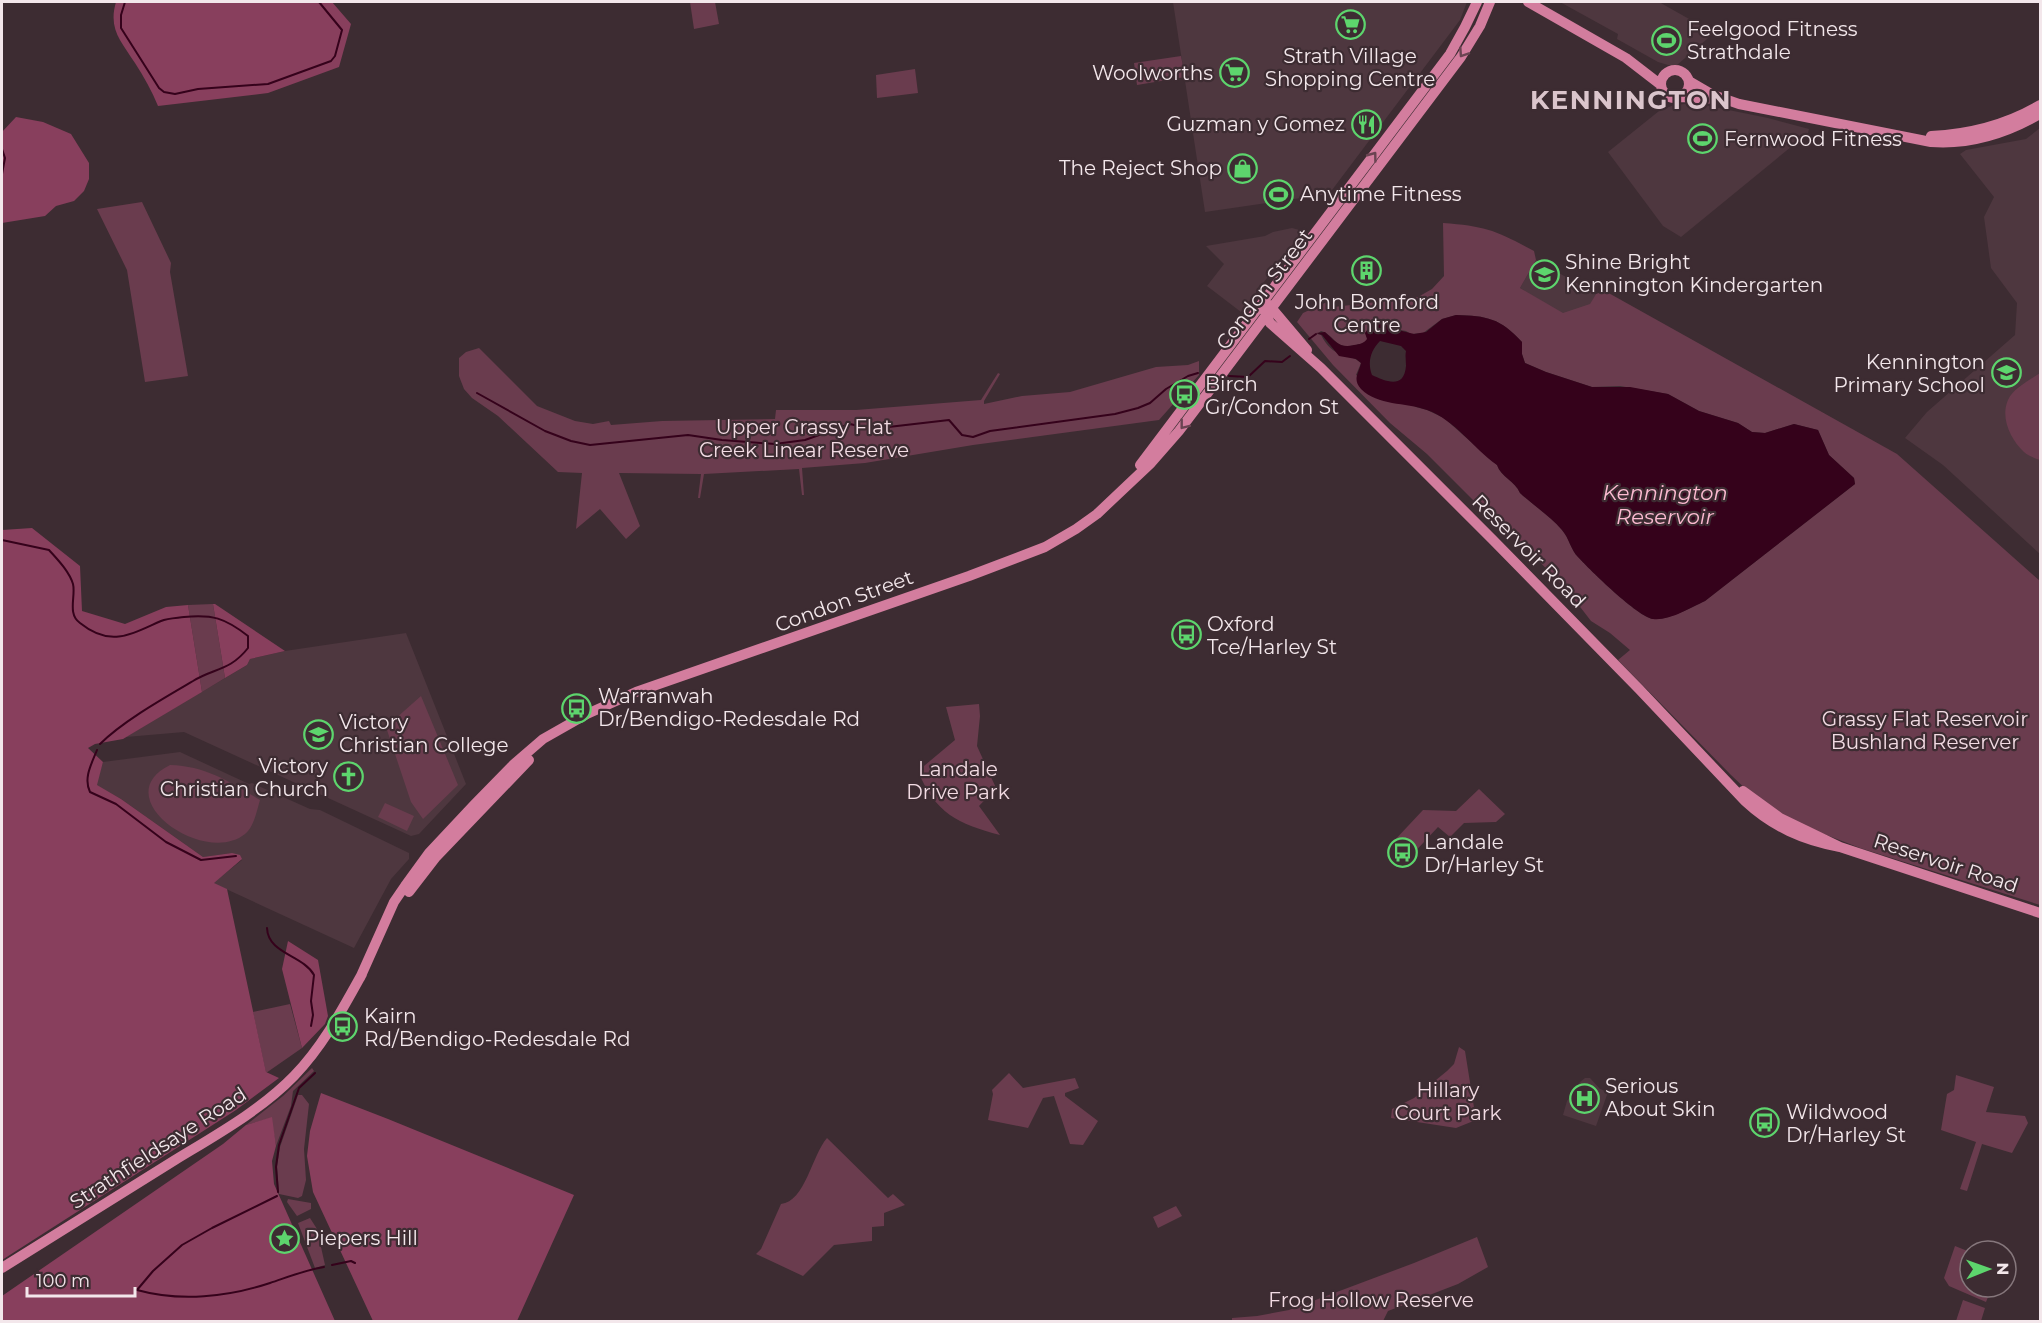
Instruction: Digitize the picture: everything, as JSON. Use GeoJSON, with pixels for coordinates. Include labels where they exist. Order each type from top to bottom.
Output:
{"type":"FeatureCollection","features":[{"type":"Feature","properties":{"kind":"main road","name":"Condon Street"},"geometry":{"type":"LineString","coordinates":[[321,1042],[340,1014],[401,904],[427,867],[528,760],[578,719],[636,692],[1045,547],[1076,529],[1114,499],[1151,463],[1179,431],[1450,54],[1477,2]]}},
{"type":"Feature","properties":{"kind":"main road","name":"Condon Street"},"geometry":{"type":"LineString","coordinates":[[1328,224],[1461,57],[1480,26],[1490,2]]}},
{"type":"Feature","properties":{"kind":"main road"},"geometry":{"type":"LineString","coordinates":[[1527,2],[1626,58],[1661,85]]}},
{"type":"Feature","properties":{"kind":"main road"},"geometry":{"type":"LineString","coordinates":[[1626,58],[1653,68],[1679,71],[1689,81],[1725,100]]}},
{"type":"Feature","properties":{"kind":"main road"},"geometry":{"type":"LineString","coordinates":[[1671,71],[1663,76],[1661,85],[1663,92],[1669,97],[1725,100],[1931,142],[1958,142],[2007,131],[2040,113]]}},
{"type":"Feature","properties":{"kind":"main road"},"geometry":{"type":"LineString","coordinates":[[1680,98],[1687,91],[1689,81]]}},
{"type":"Feature","properties":{"kind":"main road"},"geometry":{"type":"LineString","coordinates":[[2013,120],[2040,105]]}},
{"type":"Feature","properties":{"kind":"main road"},"geometry":{"type":"LineString","coordinates":[[1895,135],[1959,134],[2040,113]]}},
{"type":"Feature","properties":{"kind":"main road","name":"Condon Street"},"geometry":{"type":"LineString","coordinates":[[1114,499],[1268,308]]}},
{"type":"Feature","properties":{"kind":"main road","name":"Reservoir Road"},"geometry":{"type":"LineString","coordinates":[[1268,308],[1321,368],[1709,761],[1770,811],[1840,847],[2040,913]]}},
{"type":"Feature","properties":{"kind":"main road","name":"Strathfieldsaye Road"},"geometry":{"type":"LineString","coordinates":[[2,1268],[247,1114],[293,1077],[321,1042]]}},
{"type":"Feature","properties":{"kind":"shaded area"},"geometry":{"type":"Polygon","coordinates":[[[116,2],[332,2],[351,24],[339,67],[268,93],[158,106],[145,79],[117,34],[114,20],[116,2]]]}},
{"type":"Feature","properties":{"kind":"shaded area"},"geometry":{"type":"Polygon","coordinates":[[[1173,2],[1467,2],[1460,20],[1329,194],[1205,212],[1173,2]]]}},
{"type":"Feature","properties":{"kind":"shaded area"},"geometry":{"type":"Polygon","coordinates":[[[1560,2],[1659,2],[1714,33],[1677,65],[1668,65],[1658,62],[1617,39],[1618,34],[1560,2]]]}},
{"type":"Feature","properties":{"kind":"shaded area"},"geometry":{"type":"Polygon","coordinates":[[[1674,105],[1704,105],[1809,129],[1808,133],[1681,237],[1663,226],[1608,152],[1659,111],[1674,105]]]}},
{"type":"Feature","properties":{"kind":"shaded area"},"geometry":{"type":"Polygon","coordinates":[[[16,117],[43,122],[71,134],[89,163],[89,179],[84,191],[74,201],[56,206],[45,216],[2,223],[2,132],[16,117]]]}},
{"type":"Feature","properties":{"kind":"shaded area","name":"Kennington Primary School"},"geometry":{"type":"Polygon","coordinates":[[[2040,128],[2040,554],[1943,465],[1905,438],[1927,412],[2015,335],[2017,303],[1991,268],[1984,217],[1994,197],[1960,154],[1966,150],[2026,139],[2040,128]]]}},
{"type":"Feature","properties":{"kind":"shaded area"},"geometry":{"type":"Polygon","coordinates":[[[1292,228],[1303,231],[1241,312],[1207,286],[1224,264],[1206,246],[1265,236],[1292,228]]]}},
{"type":"Feature","properties":{"kind":"shaded area","name":"Shine Bright Kennington Kindergarten"},"geometry":{"type":"Polygon","coordinates":[[[1536,260],[1596,294],[1590,305],[1563,314],[1520,288],[1536,260]]]}},
{"type":"Feature","properties":{"kind":"shaded area"},"geometry":{"type":"Polygon","coordinates":[[[32,528],[80,566],[82,611],[125,624],[166,607],[188,605],[202,692],[123,739],[95,744],[88,748],[103,762],[97,785],[121,799],[203,857],[232,853],[240,855],[242,859],[214,883],[227,889],[266,1072],[279,1078],[236,1110],[2,1260],[2,530],[32,528]]]}},
{"type":"Feature","properties":{"kind":"shaded area"},"geometry":{"type":"Polygon","coordinates":[[[213,604],[285,651],[250,659],[247,665],[225,678],[213,604]]]}},
{"type":"Feature","properties":{"kind":"shaded area","name":"Victory Christian College"},"geometry":{"type":"Polygon","coordinates":[[[406,633],[466,784],[419,834],[411,836],[184,732],[126,737],[247,665],[250,659],[285,651],[406,633]]]}},
{"type":"Feature","properties":{"kind":"shaded area","name":"Victory Christian College"},"geometry":{"type":"Polygon","coordinates":[[[180,752],[249,784],[252,783],[310,809],[320,810],[409,853],[409,859],[391,879],[354,948],[213,883],[242,860],[232,853],[203,857],[121,799],[96,785],[103,762],[180,752]]]}},
{"type":"Feature","properties":{"kind":"shaded area"},"geometry":{"type":"Polygon","coordinates":[[[288,941],[318,960],[328,1016],[325,1024],[302,1048],[282,969],[288,941]]]}},
{"type":"Feature","properties":{"kind":"shaded area"},"geometry":{"type":"Polygon","coordinates":[[[1585,1078],[1590,1078],[1600,1089],[1608,1092],[1596,1126],[1563,1115],[1567,1101],[1585,1078]]]}},
{"type":"Feature","properties":{"kind":"shaded area"},"geometry":{"type":"Polygon","coordinates":[[[321,1093],[574,1195],[517,1321],[373,1321],[313,1192],[307,1156],[310,1131],[321,1093]]]}},
{"type":"Feature","properties":{"kind":"shaded area"},"geometry":{"type":"Polygon","coordinates":[[[272,1117],[276,1146],[272,1161],[274,1184],[335,1321],[2,1321],[2,1296],[223,1144],[246,1125],[272,1117]]]}},
{"type":"Feature","properties":{"kind":"green space"},"geometry":{"type":"Polygon","coordinates":[[[690,2],[715,2],[719,24],[694,29],[690,2]]]}},
{"type":"Feature","properties":{"kind":"green space"},"geometry":{"type":"Polygon","coordinates":[[[1181,56],[1185,77],[1137,85],[1134,63],[1181,56]]]}},
{"type":"Feature","properties":{"kind":"green space"},"geometry":{"type":"Polygon","coordinates":[[[915,69],[918,93],[877,98],[876,75],[915,69]]]}},
{"type":"Feature","properties":{"kind":"green space"},"geometry":{"type":"Polygon","coordinates":[[[142,202],[171,263],[170,272],[188,376],[145,382],[127,270],[97,209],[142,202]]]}},
{"type":"Feature","properties":{"kind":"green space","name":"Grassy Flat Reservoir Bushland Reserver"},"geometry":{"type":"Polygon","coordinates":[[[1443,223],[1481,228],[1521,244],[1534,251],[1536,260],[1520,288],[1563,313],[1590,304],[1596,294],[1605,291],[1897,454],[2040,581],[2040,905],[1860,848],[1793,822],[1753,796],[1618,660],[1630,650],[1591,621],[1567,590],[1493,514],[1483,510],[1427,454],[1390,423],[1333,365],[1297,322],[1303,313],[1327,302],[1334,307],[1418,297],[1432,289],[1444,276],[1443,223]],[[1467,315],[1442,319],[1423,333],[1411,334],[1390,328],[1383,321],[1378,321],[1371,324],[1365,333],[1368,339],[1366,341],[1348,346],[1339,344],[1321,331],[1317,334],[1321,335],[1330,348],[1361,363],[1356,375],[1416,407],[1444,418],[1497,465],[1520,493],[1557,525],[1576,554],[1593,572],[1626,602],[1646,616],[1653,619],[1666,618],[1705,601],[1855,484],[1854,478],[1829,455],[1818,430],[1794,424],[1765,433],[1752,432],[1738,423],[1699,411],[1668,394],[1620,386],[1592,387],[1546,372],[1525,363],[1522,342],[1507,328],[1492,320],[1467,315]]]}},
{"type":"Feature","properties":{"kind":"green space","name":"Upper Grassy Flat Creek Linear Reserve"},"geometry":{"type":"Polygon","coordinates":[[[479,348],[537,406],[575,421],[593,424],[609,421],[611,425],[662,421],[775,419],[776,410],[856,410],[981,400],[998,373],[1000,374],[984,404],[1022,396],[1070,392],[1156,367],[1188,365],[1199,361],[1199,375],[1159,420],[973,445],[865,463],[802,468],[804,495],[802,495],[799,469],[704,474],[700,498],[698,498],[701,474],[619,473],[640,526],[626,539],[600,509],[576,529],[582,473],[558,472],[498,416],[472,398],[464,389],[459,376],[459,358],[466,352],[479,348]]]}},
{"type":"Feature","properties":{"kind":"green space"},"geometry":{"type":"Polygon","coordinates":[[[2040,373],[2040,460],[2019,447],[2008,428],[2005,414],[2010,396],[2040,373]]]}},
{"type":"Feature","properties":{"kind":"green space"},"geometry":{"type":"Polygon","coordinates":[[[213,604],[225,678],[202,692],[188,605],[213,604]]]}},
{"type":"Feature","properties":{"kind":"green space"},"geometry":{"type":"Polygon","coordinates":[[[421,696],[458,785],[423,819],[411,802],[386,727],[421,696]]]}},
{"type":"Feature","properties":{"kind":"green space","name":"Landale Drive Park"},"geometry":{"type":"Polygon","coordinates":[[[979,704],[977,746],[996,788],[979,806],[1000,835],[972,826],[950,815],[932,797],[918,771],[955,740],[946,707],[979,704]]]}},
{"type":"Feature","properties":{"kind":"green space"},"geometry":{"type":"Polygon","coordinates":[[[170,765],[195,768],[206,772],[228,781],[260,800],[255,818],[248,831],[227,842],[207,842],[186,835],[168,824],[154,810],[149,794],[153,779],[170,765]]]}},
{"type":"Feature","properties":{"kind":"green space"},"geometry":{"type":"Polygon","coordinates":[[[1479,789],[1505,814],[1496,822],[1464,823],[1450,837],[1438,827],[1409,858],[1393,842],[1423,810],[1456,811],[1479,789]]]}},
{"type":"Feature","properties":{"kind":"green space"},"geometry":{"type":"Polygon","coordinates":[[[385,803],[414,816],[407,831],[378,817],[385,803]]]}},
{"type":"Feature","properties":{"kind":"green space"},"geometry":{"type":"Polygon","coordinates":[[[290,1004],[302,1048],[266,1073],[253,1012],[290,1004]]]}},
{"type":"Feature","properties":{"kind":"green space","name":"Hillary Court Park"},"geometry":{"type":"Polygon","coordinates":[[[1459,1047],[1465,1051],[1476,1120],[1456,1128],[1391,1118],[1392,1109],[1414,1098],[1454,1064],[1459,1047]]]}},
{"type":"Feature","properties":{"kind":"green space"},"geometry":{"type":"Polygon","coordinates":[[[312,1068],[314,1071],[293,1091],[291,1106],[276,1146],[271,1118],[246,1125],[283,1096],[312,1068]]]}},
{"type":"Feature","properties":{"kind":"green space"},"geometry":{"type":"Polygon","coordinates":[[[1009,1073],[1023,1088],[1075,1078],[1079,1088],[1065,1093],[1065,1096],[1098,1121],[1083,1145],[1070,1144],[1054,1096],[1043,1098],[1028,1128],[988,1120],[992,1090],[1009,1073]]]}},
{"type":"Feature","properties":{"kind":"green space"},"geometry":{"type":"Polygon","coordinates":[[[1956,1075],[1994,1087],[1986,1112],[2025,1116],[2028,1123],[2012,1153],[1982,1144],[1967,1191],[1960,1189],[1976,1142],[1941,1130],[1947,1094],[1954,1090],[1956,1075]]]}},
{"type":"Feature","properties":{"kind":"green space"},"geometry":{"type":"Polygon","coordinates":[[[298,1095],[302,1095],[309,1104],[304,1149],[306,1180],[302,1196],[298,1198],[279,1194],[277,1166],[280,1147],[298,1095]]]}},
{"type":"Feature","properties":{"kind":"green space"},"geometry":{"type":"Polygon","coordinates":[[[827,1138],[888,1198],[893,1194],[905,1205],[884,1213],[884,1226],[872,1227],[872,1241],[834,1245],[803,1276],[756,1254],[761,1249],[781,1204],[789,1201],[802,1187],[827,1138]]]}},
{"type":"Feature","properties":{"kind":"green space"},"geometry":{"type":"Polygon","coordinates":[[[288,1199],[311,1203],[311,1209],[297,1216],[287,1202],[288,1199]]]}},
{"type":"Feature","properties":{"kind":"green space"},"geometry":{"type":"Polygon","coordinates":[[[1176,1206],[1182,1216],[1158,1228],[1153,1217],[1176,1206]]]}},
{"type":"Feature","properties":{"kind":"green space"},"geometry":{"type":"Polygon","coordinates":[[[310,1218],[317,1229],[325,1265],[315,1268],[298,1223],[310,1218]]]}},
{"type":"Feature","properties":{"kind":"green space","name":"Frog Hollow Reserve"},"geometry":{"type":"Polygon","coordinates":[[[1477,1237],[1488,1267],[1458,1284],[1388,1311],[1383,1321],[1232,1321],[1232,1318],[1289,1310],[1477,1237]]]}},
{"type":"Feature","properties":{"kind":"green space"},"geometry":{"type":"Polygon","coordinates":[[[1955,1246],[1958,1247],[1958,1290],[1949,1286],[1944,1278],[1955,1246]]]}},
{"type":"Feature","properties":{"kind":"green space"},"geometry":{"type":"Polygon","coordinates":[[[1963,1300],[1985,1308],[1981,1321],[1956,1321],[1963,1300]]]}},
{"type":"Feature","properties":{"kind":"water","name":"Kennington Reservoir"},"geometry":{"type":"Polygon","coordinates":[[[1456,315],[1476,316],[1500,323],[1522,342],[1525,363],[1592,387],[1630,387],[1668,394],[1699,411],[1738,423],[1752,432],[1765,433],[1794,424],[1818,430],[1829,455],[1854,478],[1855,484],[1705,601],[1666,618],[1653,619],[1626,602],[1593,572],[1576,554],[1557,525],[1520,493],[1497,465],[1455,427],[1427,410],[1384,401],[1368,394],[1357,382],[1361,363],[1356,359],[1339,356],[1322,335],[1316,333],[1325,332],[1338,343],[1349,346],[1366,341],[1365,333],[1376,321],[1383,321],[1390,328],[1414,334],[1426,332],[1442,319],[1456,315]],[[1380,341],[1371,356],[1372,375],[1393,382],[1402,378],[1406,366],[1406,351],[1401,346],[1380,341]]]}},
{"type":"Feature","properties":{"kind":"waterway"},"geometry":{"type":"LineString","coordinates":[[125,2],[121,15],[121,28],[159,88],[164,92],[175,94],[198,89],[268,84],[331,61],[335,56],[342,30],[319,2]]}},
{"type":"Feature","properties":{"kind":"waterway"},"geometry":{"type":"LineString","coordinates":[[2,149],[5,158],[2,174]]}},
{"type":"Feature","properties":{"kind":"waterway"},"geometry":{"type":"LineString","coordinates":[[1309,339],[1316,334]]}},
{"type":"Feature","properties":{"kind":"waterway"},"geometry":{"type":"LineString","coordinates":[[1229,376],[1248,377],[1265,361],[1282,362],[1290,356]]}},
{"type":"Feature","properties":{"kind":"waterway"},"geometry":{"type":"LineString","coordinates":[[477,393],[545,431],[571,441],[590,445],[688,435],[775,444],[805,440],[850,424],[871,429],[949,420],[962,435],[973,437],[990,431],[1115,414],[1150,403],[1166,389],[1198,373]]}},
{"type":"Feature","properties":{"kind":"waterway"},"geometry":{"type":"LineString","coordinates":[[2,540],[49,550],[73,584],[73,610],[76,619],[91,631],[111,637],[121,636],[167,619],[203,616],[225,621],[248,636],[248,648],[235,661],[157,702],[132,718],[100,744]]}},
{"type":"Feature","properties":{"kind":"waterway"},"geometry":{"type":"LineString","coordinates":[[97,750],[87,781],[90,792],[116,804],[166,842],[201,860],[236,856]]}},
{"type":"Feature","properties":{"kind":"waterway"},"geometry":{"type":"LineString","coordinates":[[267,928],[273,944],[309,968],[314,975],[311,1026]]}},
{"type":"Feature","properties":{"kind":"waterway"},"geometry":{"type":"LineString","coordinates":[[278,1192],[276,1167],[279,1145],[299,1088],[315,1073]]}},
{"type":"Feature","properties":{"kind":"waterway"},"geometry":{"type":"LineString","coordinates":[[277,1196],[182,1245],[153,1271],[137,1290],[170,1296],[221,1295],[254,1288],[324,1267]]}},
{"type":"Feature","properties":{"kind":"waterway"},"geometry":{"type":"LineString","coordinates":[[332,1265],[351,1261],[355,1263]]}},
{"type":"Feature","properties":{"kind":"place","name":"Strath Village Shopping Centre"},"geometry":{"type":"Point","coordinates":[1350,25]}},
{"type":"Feature","properties":{"kind":"place","name":"Feelgood Fitness Strathdale"},"geometry":{"type":"Point","coordinates":[1666,41]}},
{"type":"Feature","properties":{"kind":"place","name":"Woolworths"},"geometry":{"type":"Point","coordinates":[1234,73]}},
{"type":"Feature","properties":{"kind":"place","name":"Guzman y Gomez"},"geometry":{"type":"Point","coordinates":[1366,124]}},
{"type":"Feature","properties":{"kind":"place","name":"Fernwood Fitness"},"geometry":{"type":"Point","coordinates":[1703,139]}},
{"type":"Feature","properties":{"kind":"place","name":"The Reject Shop"},"geometry":{"type":"Point","coordinates":[1243,168]}},
{"type":"Feature","properties":{"kind":"place","name":"Anytime Fitness"},"geometry":{"type":"Point","coordinates":[1279,194]}},
{"type":"Feature","properties":{"kind":"place","name":"John Bomford Centre"},"geometry":{"type":"Point","coordinates":[1367,271]}},
{"type":"Feature","properties":{"kind":"place","name":"Shine Bright Kennington Kindergarten"},"geometry":{"type":"Point","coordinates":[1544,274]}},
{"type":"Feature","properties":{"kind":"place","name":"Kennington Primary School"},"geometry":{"type":"Point","coordinates":[2006,373]}},
{"type":"Feature","properties":{"kind":"place","name":"Birch Gr/Condon St"},"geometry":{"type":"Point","coordinates":[1184,395]}},
{"type":"Feature","properties":{"kind":"place","name":"Oxford Tce/Harley St"},"geometry":{"type":"Point","coordinates":[1186,635]}},
{"type":"Feature","properties":{"kind":"place","name":"Warranwah Dr/Bendigo-Redesdale Rd"},"geometry":{"type":"Point","coordinates":[577,708]}},
{"type":"Feature","properties":{"kind":"place","name":"Victory Christian College"},"geometry":{"type":"Point","coordinates":[318,734]}},
{"type":"Feature","properties":{"kind":"place","name":"Victory Christian Church"},"geometry":{"type":"Point","coordinates":[349,777]}},
{"type":"Feature","properties":{"kind":"place","name":"Landale Dr/Harley St"},"geometry":{"type":"Point","coordinates":[1403,853]}},
{"type":"Feature","properties":{"kind":"place","name":"Kairn Rd/Bendigo-Redesdale Rd"},"geometry":{"type":"Point","coordinates":[343,1027]}},
{"type":"Feature","properties":{"kind":"place","name":"Serious About Skin"},"geometry":{"type":"Point","coordinates":[1584,1098]}},
{"type":"Feature","properties":{"kind":"place","name":"Wildwood Dr/Harley St"},"geometry":{"type":"Point","coordinates":[1765,1123]}},
{"type":"Feature","properties":{"kind":"place","name":"Piepers Hill"},"geometry":{"type":"Point","coordinates":[284,1238]}},
{"type":"Feature","properties":{"kind":"district","name":"KENNINGTON"},"geometry":{"type":"Point","coordinates":[1631,100]}}]}
